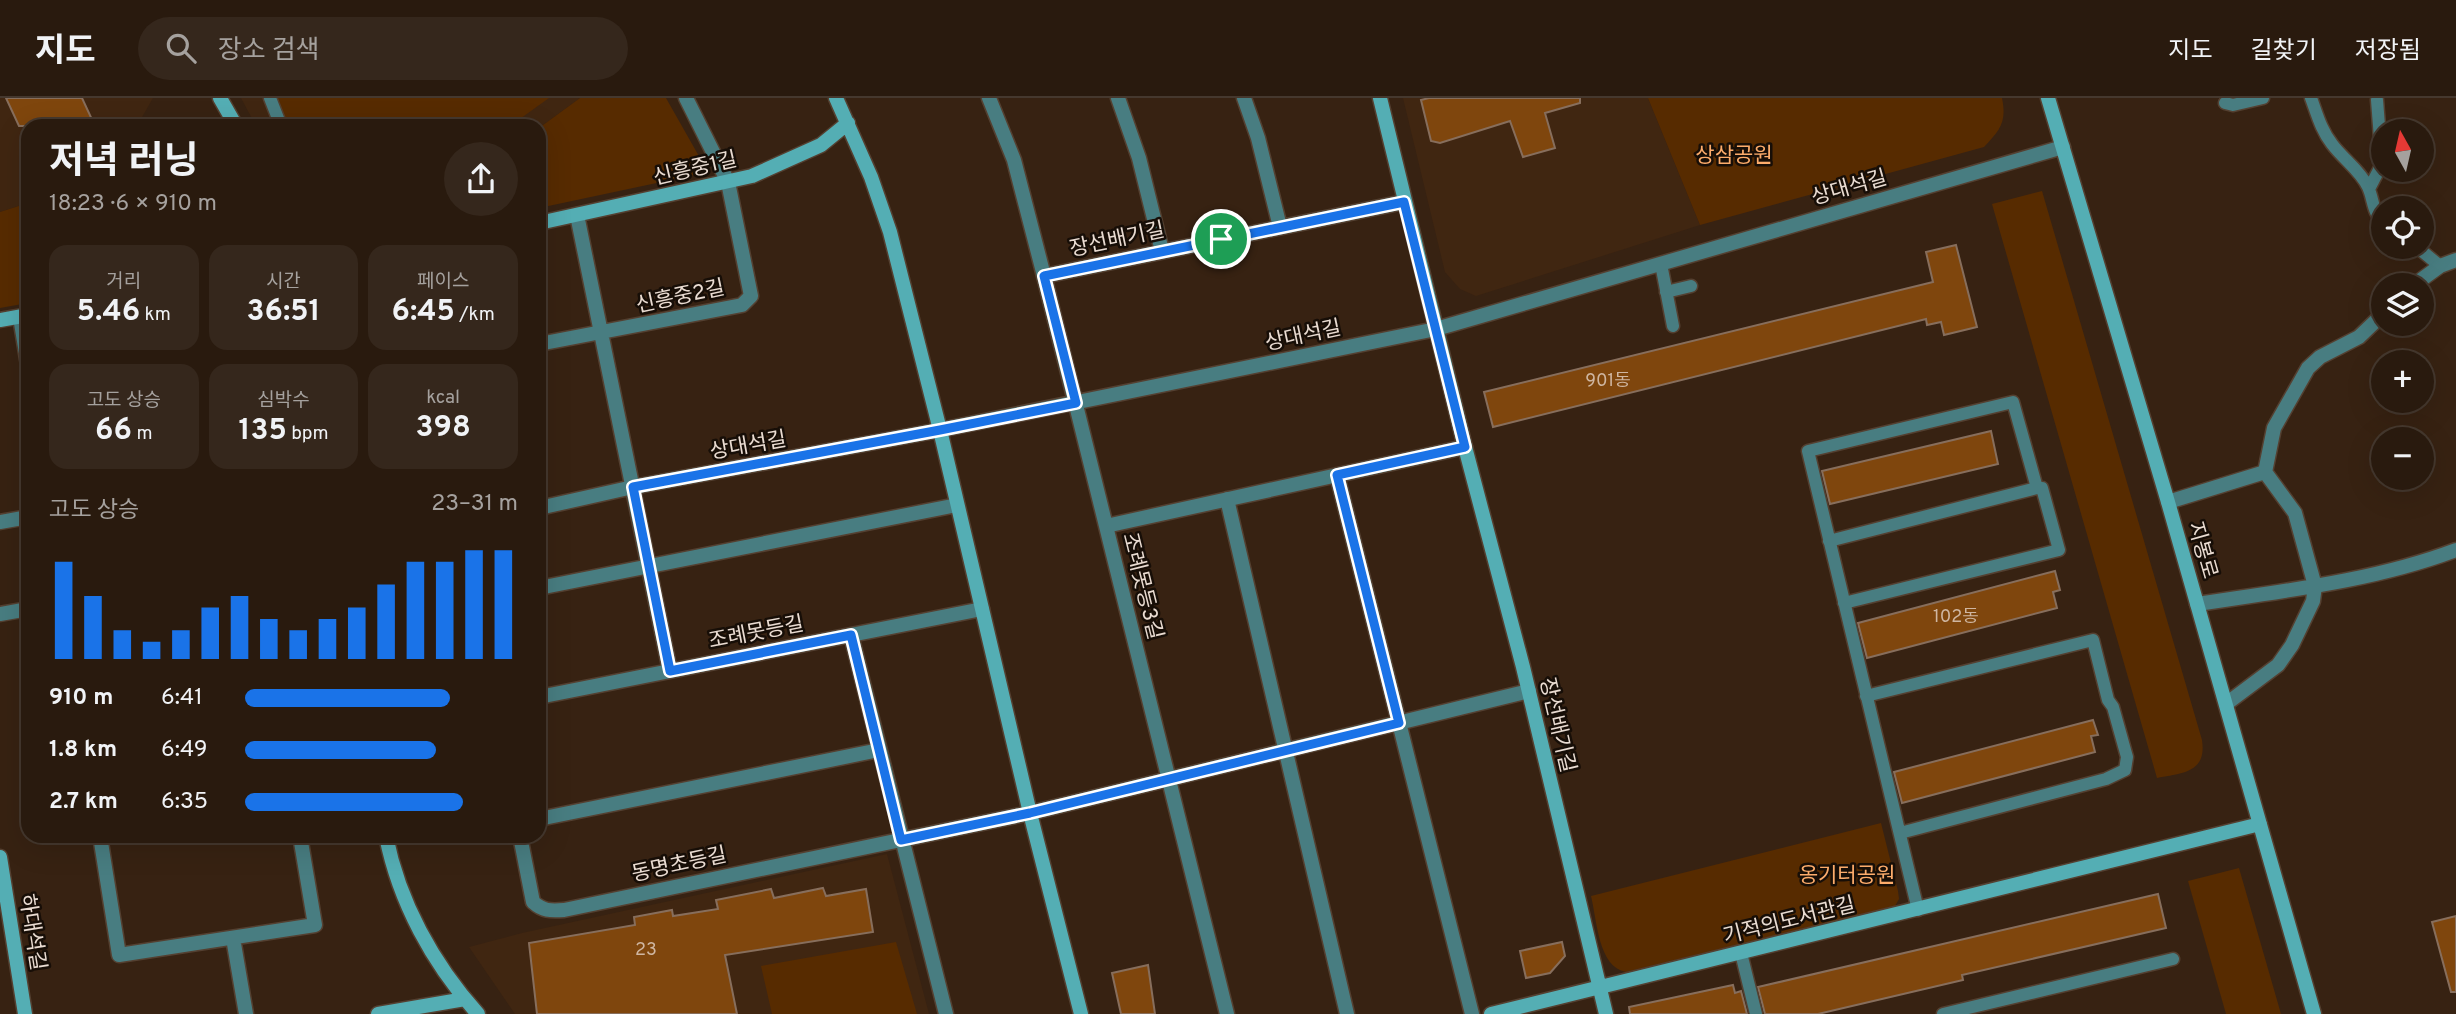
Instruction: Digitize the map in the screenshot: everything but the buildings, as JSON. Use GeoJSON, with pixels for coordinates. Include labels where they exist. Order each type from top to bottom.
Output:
{"type":"FeatureCollection","features":[{"type":"Feature","properties":{"kind":"street"},"geometry":{"type":"LineString","coordinates":[[220,98],[232,119]]}},
{"type":"Feature","properties":{"kind":"street"},"geometry":{"type":"LineString","coordinates":[[686,98],[728,182]]}},
{"type":"Feature","properties":{"kind":"street"},"geometry":{"type":"LineString","coordinates":[[835,98],[871,177],[890,232],[1081,1014]]}},
{"type":"Feature","properties":{"kind":"street","name":"조례못등3길"},"geometry":{"type":"LineString","coordinates":[[989,98],[1014,160],[1227,1014]]}},
{"type":"Feature","properties":{"kind":"street"},"geometry":{"type":"LineString","coordinates":[[1118,98],[1139,158],[1162,251]]}},
{"type":"Feature","properties":{"kind":"street"},"geometry":{"type":"LineString","coordinates":[[1244,98],[1258,138],[1280,227]]}},
{"type":"Feature","properties":{"kind":"street","name":"장선배기길"},"geometry":{"type":"LineString","coordinates":[[1380,98],[1465,447],[1529,691],[1606,1014]]}},
{"type":"Feature","properties":{"kind":"street"},"geometry":{"type":"LineString","coordinates":[[2049,102],[2065,98]]}},
{"type":"Feature","properties":{"kind":"street","name":"지봉로"},"geometry":{"type":"LineString","coordinates":[[2049,102],[2168,502],[2314,1014]]}},
{"type":"Feature","properties":{"kind":"street","name":"신흥중1길"},"geometry":{"type":"LineString","coordinates":[[546,222],[752,176],[821,145],[848,123]]}},
{"type":"Feature","properties":{"kind":"street","name":"상대석길"},"geometry":{"type":"LineString","coordinates":[[546,506],[633,487],[1076,403],[1436,329],[2063,147]]}},
{"type":"Feature","properties":{"kind":"street","name":"신흥중2길"},"geometry":{"type":"LineString","coordinates":[[546,343],[742,305],[749,300],[752,291],[728,182]]}},
{"type":"Feature","properties":{"kind":"street","name":"장선배기길"},"geometry":{"type":"LineString","coordinates":[[1044,276],[1404,202]]}},
{"type":"Feature","properties":{"kind":"street"},"geometry":{"type":"LineString","coordinates":[[577,215],[670,671]]}},
{"type":"Feature","properties":{"kind":"street"},"geometry":{"type":"LineString","coordinates":[[2430,273],[2456,260]]}},
{"type":"Feature","properties":{"kind":"street"},"geometry":{"type":"LineString","coordinates":[[0,320],[21,316]]}},
{"type":"Feature","properties":{"kind":"street"},"geometry":{"type":"LineString","coordinates":[[2225,704],[2278,664],[2307,618],[2313,601],[2315,586],[2295,513],[2265,472],[2274,428],[2308,368],[2320,357],[2359,337],[2371,325]]}},
{"type":"Feature","properties":{"kind":"street"},"geometry":{"type":"LineString","coordinates":[[1106,526],[1465,447]]}},
{"type":"Feature","properties":{"kind":"street"},"geometry":{"type":"LineString","coordinates":[[2168,502],[2265,472]]}},
{"type":"Feature","properties":{"kind":"street"},"geometry":{"type":"LineString","coordinates":[[1337,475],[1472,1014]]}},
{"type":"Feature","properties":{"kind":"street"},"geometry":{"type":"LineString","coordinates":[[1227,499],[1348,1014]]}},
{"type":"Feature","properties":{"kind":"street"},"geometry":{"type":"LineString","coordinates":[[546,587],[957,505]]}},
{"type":"Feature","properties":{"kind":"street"},"geometry":{"type":"LineString","coordinates":[[0,522],[21,518]]}},
{"type":"Feature","properties":{"kind":"street"},"geometry":{"type":"LineString","coordinates":[[2197,604],[2315,586],[2419,563],[2456,550]]}},
{"type":"Feature","properties":{"kind":"street","name":"조례못등길"},"geometry":{"type":"LineString","coordinates":[[546,696],[982,609]]}},
{"type":"Feature","properties":{"kind":"street"},"geometry":{"type":"LineString","coordinates":[[0,614],[21,610]]}},
{"type":"Feature","properties":{"kind":"street"},"geometry":{"type":"LineString","coordinates":[[851,635],[946,1014]]}},
{"type":"Feature","properties":{"kind":"street"},"geometry":{"type":"LineString","coordinates":[[1030,813],[1529,691]]}},
{"type":"Feature","properties":{"kind":"street"},"geometry":{"type":"LineString","coordinates":[[546,818],[879,750]]}},
{"type":"Feature","properties":{"kind":"street","name":"동명초등길"},"geometry":{"type":"LineString","coordinates":[[521,843],[533,902],[548,911],[1030,813]]}},
{"type":"Feature","properties":{"kind":"street","name":"기적의도서관길"},"geometry":{"type":"LineString","coordinates":[[1491,1014],[2260,824]]}},
{"type":"Feature","properties":{"kind":"street"},"geometry":{"type":"LineString","coordinates":[[101,843],[119,955],[315,925],[301,843]]}},
{"type":"Feature","properties":{"kind":"street"},"geometry":{"type":"LineString","coordinates":[[388,843],[396,879],[418,928],[478,1014]]}},
{"type":"Feature","properties":{"kind":"street","name":"하대석길"},"geometry":{"type":"LineString","coordinates":[[0,857],[25,1014]]}},
{"type":"Feature","properties":{"kind":"street"},"geometry":{"type":"LineString","coordinates":[[233,938],[246,1014]]}},
{"type":"Feature","properties":{"kind":"street"},"geometry":{"type":"LineString","coordinates":[[378,1014],[465,999]]}},
{"type":"Feature","properties":{"kind":"lane"},"geometry":{"type":"LineString","coordinates":[[270,98],[278,119]]}},
{"type":"Feature","properties":{"kind":"lane"},"geometry":{"type":"LineString","coordinates":[[2225,103],[2233,105],[2263,98]]}},
{"type":"Feature","properties":{"kind":"lane"},"geometry":{"type":"LineString","coordinates":[[2311,98],[2323,131],[2369,189],[2371,197]]}},
{"type":"Feature","properties":{"kind":"lane"},"geometry":{"type":"LineString","coordinates":[[2369,189],[2382,164],[2377,100]]}},
{"type":"Feature","properties":{"kind":"lane"},"geometry":{"type":"LineString","coordinates":[[2432,259],[2440,266]]}},
{"type":"Feature","properties":{"kind":"lane"},"geometry":{"type":"LineString","coordinates":[[1661,264],[1673,326]]}},
{"type":"Feature","properties":{"kind":"lane"},"geometry":{"type":"LineString","coordinates":[[1666,292],[1691,286]]}},
{"type":"Feature","properties":{"kind":"lane"},"geometry":{"type":"LineString","coordinates":[[1918,910],[1808,452],[2014,402],[2037,488]]}},
{"type":"Feature","properties":{"kind":"lane"},"geometry":{"type":"LineString","coordinates":[[1829,541],[2042,488],[2059,550],[1844,603]]}},
{"type":"Feature","properties":{"kind":"lane"},"geometry":{"type":"LineString","coordinates":[[1867,696],[2093,640],[2108,700],[2113,707],[2127,757],[2125,770],[2106,779],[1900,833]]}},
{"type":"Feature","properties":{"kind":"lane"},"geometry":{"type":"LineString","coordinates":[[1741,953],[1756,1014]]}},
{"type":"Feature","properties":{"kind":"lane"},"geometry":{"type":"LineString","coordinates":[[1942,1014],[2173,959]]}},
{"type":"Feature","properties":{"kind":"shaded area"},"geometry":{"type":"Polygon","coordinates":[[[0,98],[153,98],[141,119],[21,119],[21,205],[0,212],[0,98]]]}},
{"type":"Feature","properties":{"kind":"shaded area"},"geometry":{"type":"Polygon","coordinates":[[[241,98],[580,98],[546,123],[546,119],[252,119],[241,98]]]}},
{"type":"Feature","properties":{"kind":"shaded area"},"geometry":{"type":"Polygon","coordinates":[[[1403,98],[1648,98],[1700,225],[1476,296],[1460,289],[1445,272],[1403,98]]]}},
{"type":"Feature","properties":{"kind":"shaded area"},"geometry":{"type":"Polygon","coordinates":[[[887,854],[929,1014],[515,1014],[469,947],[522,933],[887,854]]]}},
{"type":"Feature","properties":{"kind":"green space"},"geometry":{"type":"Polygon","coordinates":[[[271,98],[549,98],[520,119],[281,119],[271,98]]]}},
{"type":"Feature","properties":{"kind":"green space"},"geometry":{"type":"Polygon","coordinates":[[[580,98],[666,98],[700,158],[699,174],[546,207],[546,123],[580,98]]]}},
{"type":"Feature","properties":{"kind":"green space","name":"상삼공원"},"geometry":{"type":"Polygon","coordinates":[[[1648,98],[2002,98],[2004,113],[1998,130],[1984,147],[1700,225],[1648,98]]]}},
{"type":"Feature","properties":{"kind":"green space"},"geometry":{"type":"Polygon","coordinates":[[[2042,191],[2202,740],[2203,751],[2197,765],[2175,775],[2157,778],[1992,204],[2042,191]]]}},
{"type":"Feature","properties":{"kind":"green space"},"geometry":{"type":"Polygon","coordinates":[[[21,205],[21,304],[0,308],[0,212],[21,205]]]}},
{"type":"Feature","properties":{"kind":"green space","name":"옹기터공원"},"geometry":{"type":"Polygon","coordinates":[[[1881,823],[1898,891],[1899,899],[1895,906],[1626,972],[1617,968],[1604,952],[1591,896],[1881,823]]]}},
{"type":"Feature","properties":{"kind":"green space"},"geometry":{"type":"Polygon","coordinates":[[[2239,868],[2281,1014],[2226,1014],[2188,881],[2239,868]]]}},
{"type":"Feature","properties":{"kind":"green space"},"geometry":{"type":"Polygon","coordinates":[[[896,942],[917,1014],[772,1014],[761,966],[896,942]]]}},
{"type":"Feature","properties":{"kind":"route"},"geometry":{"type":"LineString","coordinates":[[1404,202],[1465,447],[1337,475],[1399,723],[1030,813],[901,840],[851,635],[670,671],[633,487],[1076,403],[1044,276],[1221,239],[1404,202]]}}]}
